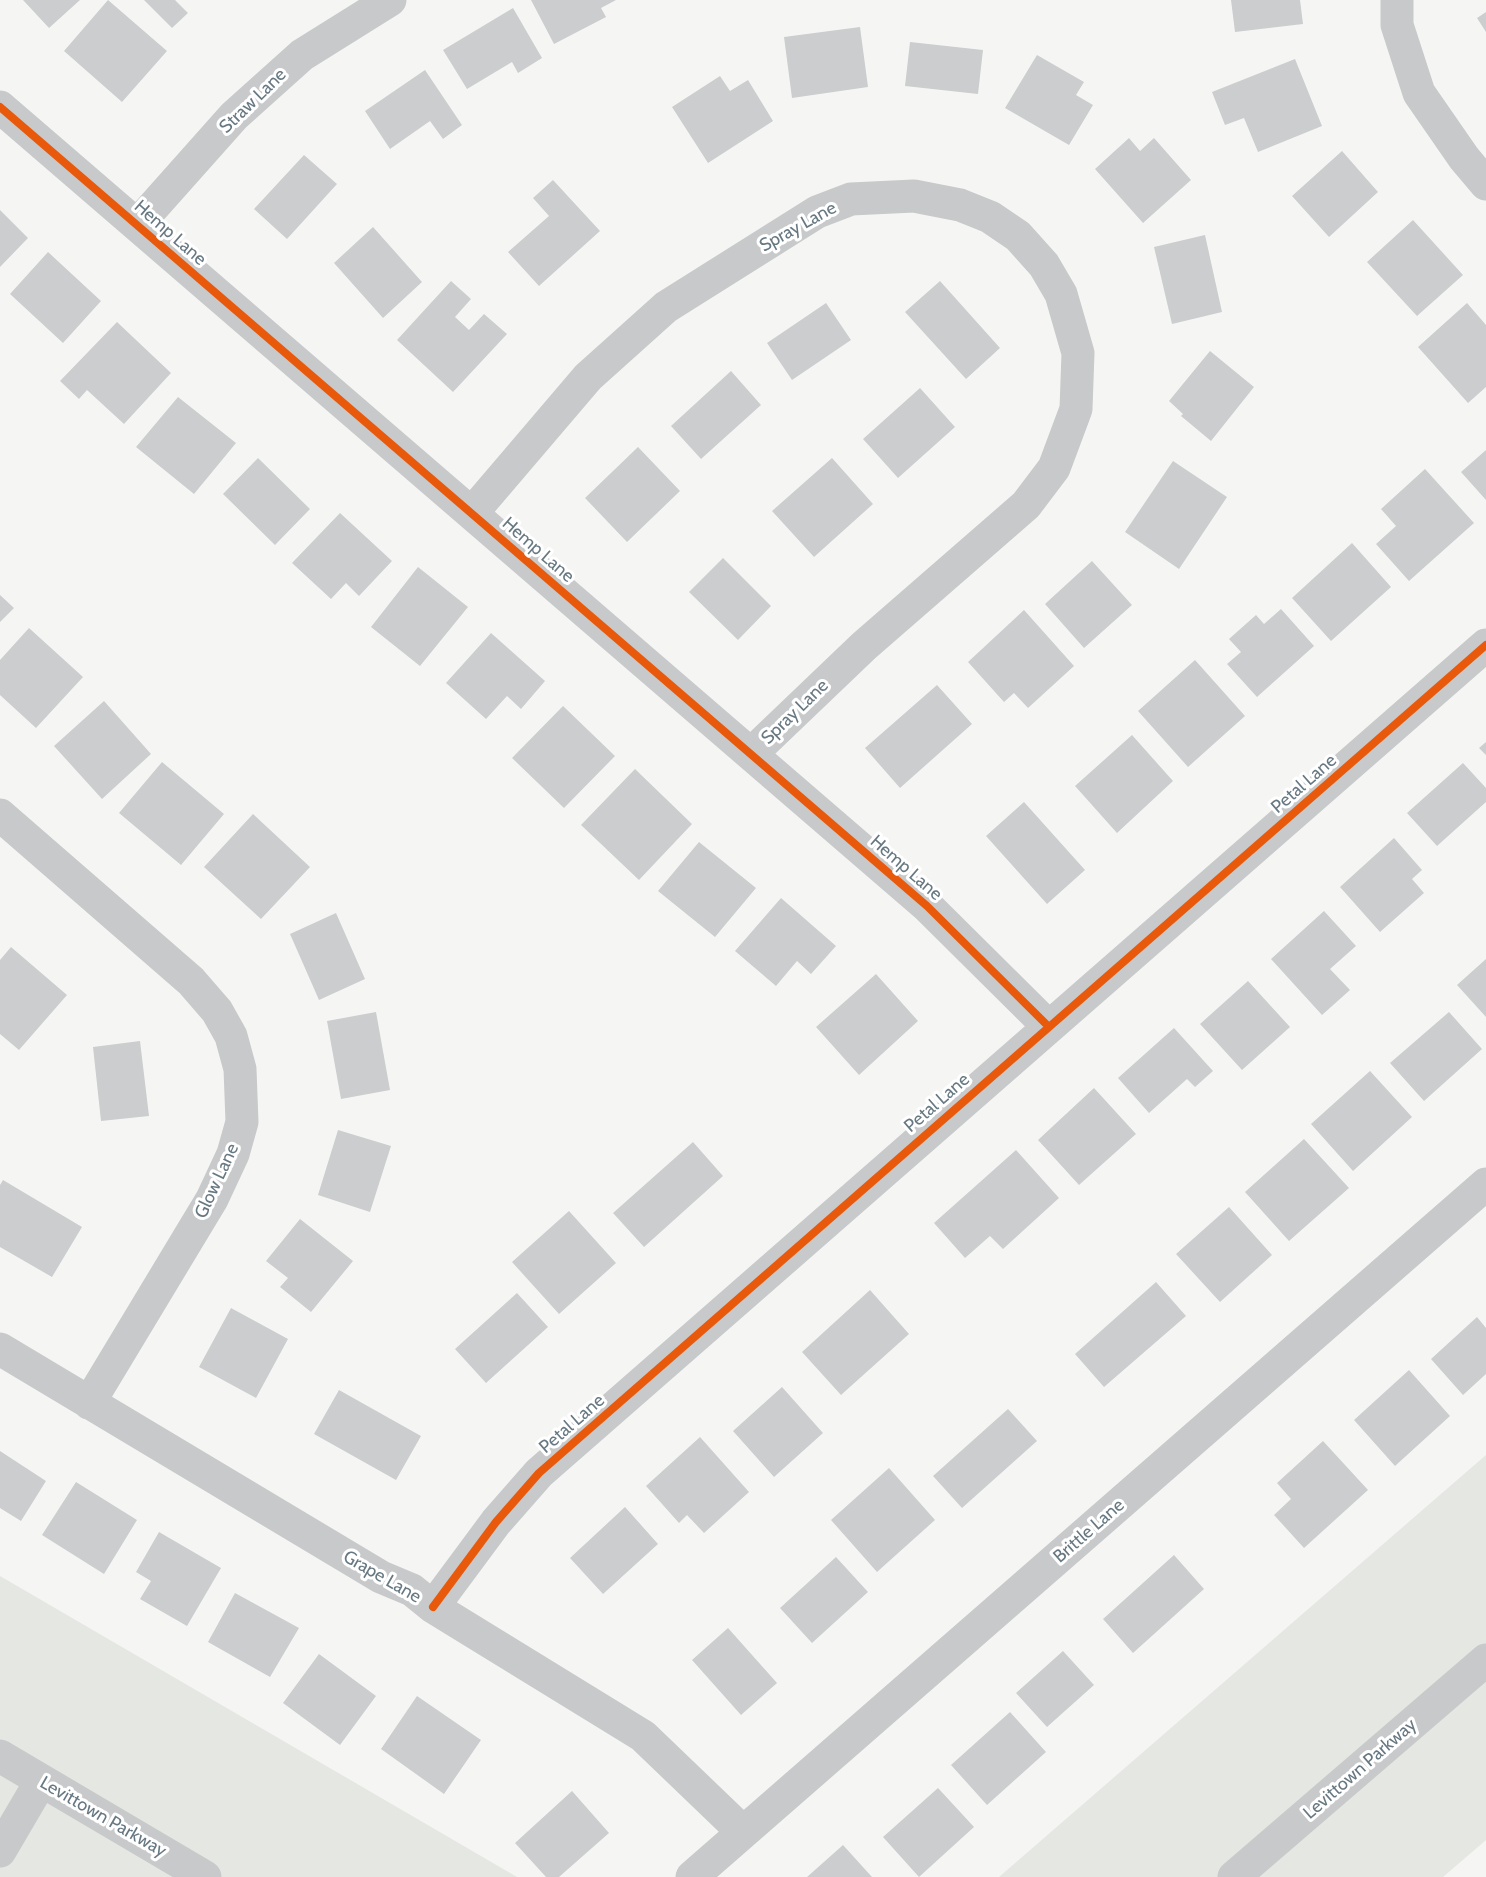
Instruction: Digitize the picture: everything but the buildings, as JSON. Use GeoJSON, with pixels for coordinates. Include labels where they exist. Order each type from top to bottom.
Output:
{"type":"FeatureCollection","features":[{"type":"Feature","properties":{"kind":"street","name":"Straw Lane"},"geometry":{"type":"LineString","coordinates":[[137,225],[234,116],[302,55],[390,0]]}},
{"type":"Feature","properties":{"kind":"street"},"geometry":{"type":"LineString","coordinates":[[1397,0],[1397,25],[1419,93],[1464,158],[1486,184]]}},
{"type":"Feature","properties":{"kind":"street","name":"Hemp Lane"},"geometry":{"type":"LineString","coordinates":[[0,107],[927,906],[1048,1026]]}},
{"type":"Feature","properties":{"kind":"street","name":"Spray Lane"},"geometry":{"type":"LineString","coordinates":[[472,513],[588,377],[666,307],[817,212],[851,199],[914,196],[960,205],[990,217],[1018,236],[1044,266],[1061,294],[1078,353],[1076,409],[1054,468],[1026,505],[864,646],[751,754]]}},
{"type":"Feature","properties":{"kind":"street","name":"Petal Lane"},"geometry":{"type":"LineString","coordinates":[[433,1607],[496,1522],[539,1473],[1486,645]]}},
{"type":"Feature","properties":{"kind":"street","name":"Glow Lane"},"geometry":{"type":"LineString","coordinates":[[0,815],[191,981],[217,1011],[231,1036],[240,1069],[242,1122],[233,1154],[212,1199],[89,1403]]}},
{"type":"Feature","properties":{"kind":"street","name":"Brittle Lane"},"geometry":{"type":"LineString","coordinates":[[692,1877],[1486,1184]]}},
{"type":"Feature","properties":{"kind":"street","name":"Grape Lane"},"geometry":{"type":"LineString","coordinates":[[0,1349],[381,1577],[412,1590],[433,1607],[643,1736],[743,1832]]}},
{"type":"Feature","properties":{"kind":"street","name":"Levittown Parkway"},"geometry":{"type":"LineString","coordinates":[[1234,1877],[1486,1660]]}},
{"type":"Feature","properties":{"kind":"street","name":"Levittown Parkway"},"geometry":{"type":"LineString","coordinates":[[0,1756],[205,1877]]}},
{"type":"Feature","properties":{"kind":"street"},"geometry":{"type":"LineString","coordinates":[[0,1851],[41,1781]]}},
{"type":"Feature","properties":{"kind":"shaded area"},"geometry":{"type":"Polygon","coordinates":[[[1486,1455],[1486,1840],[1443,1877],[999,1877],[1486,1455]]]}},
{"type":"Feature","properties":{"kind":"shaded area"},"geometry":{"type":"Polygon","coordinates":[[[0,1576],[517,1877],[0,1877],[0,1576]]]}},
{"type":"Feature","properties":{"kind":"cycle path"},"geometry":{"type":"LineString","coordinates":[[0,107],[927,906],[1048,1026]]}},
{"type":"Feature","properties":{"kind":"cycle path"},"geometry":{"type":"LineString","coordinates":[[433,1607],[496,1522],[539,1473],[1486,645]]}}]}
